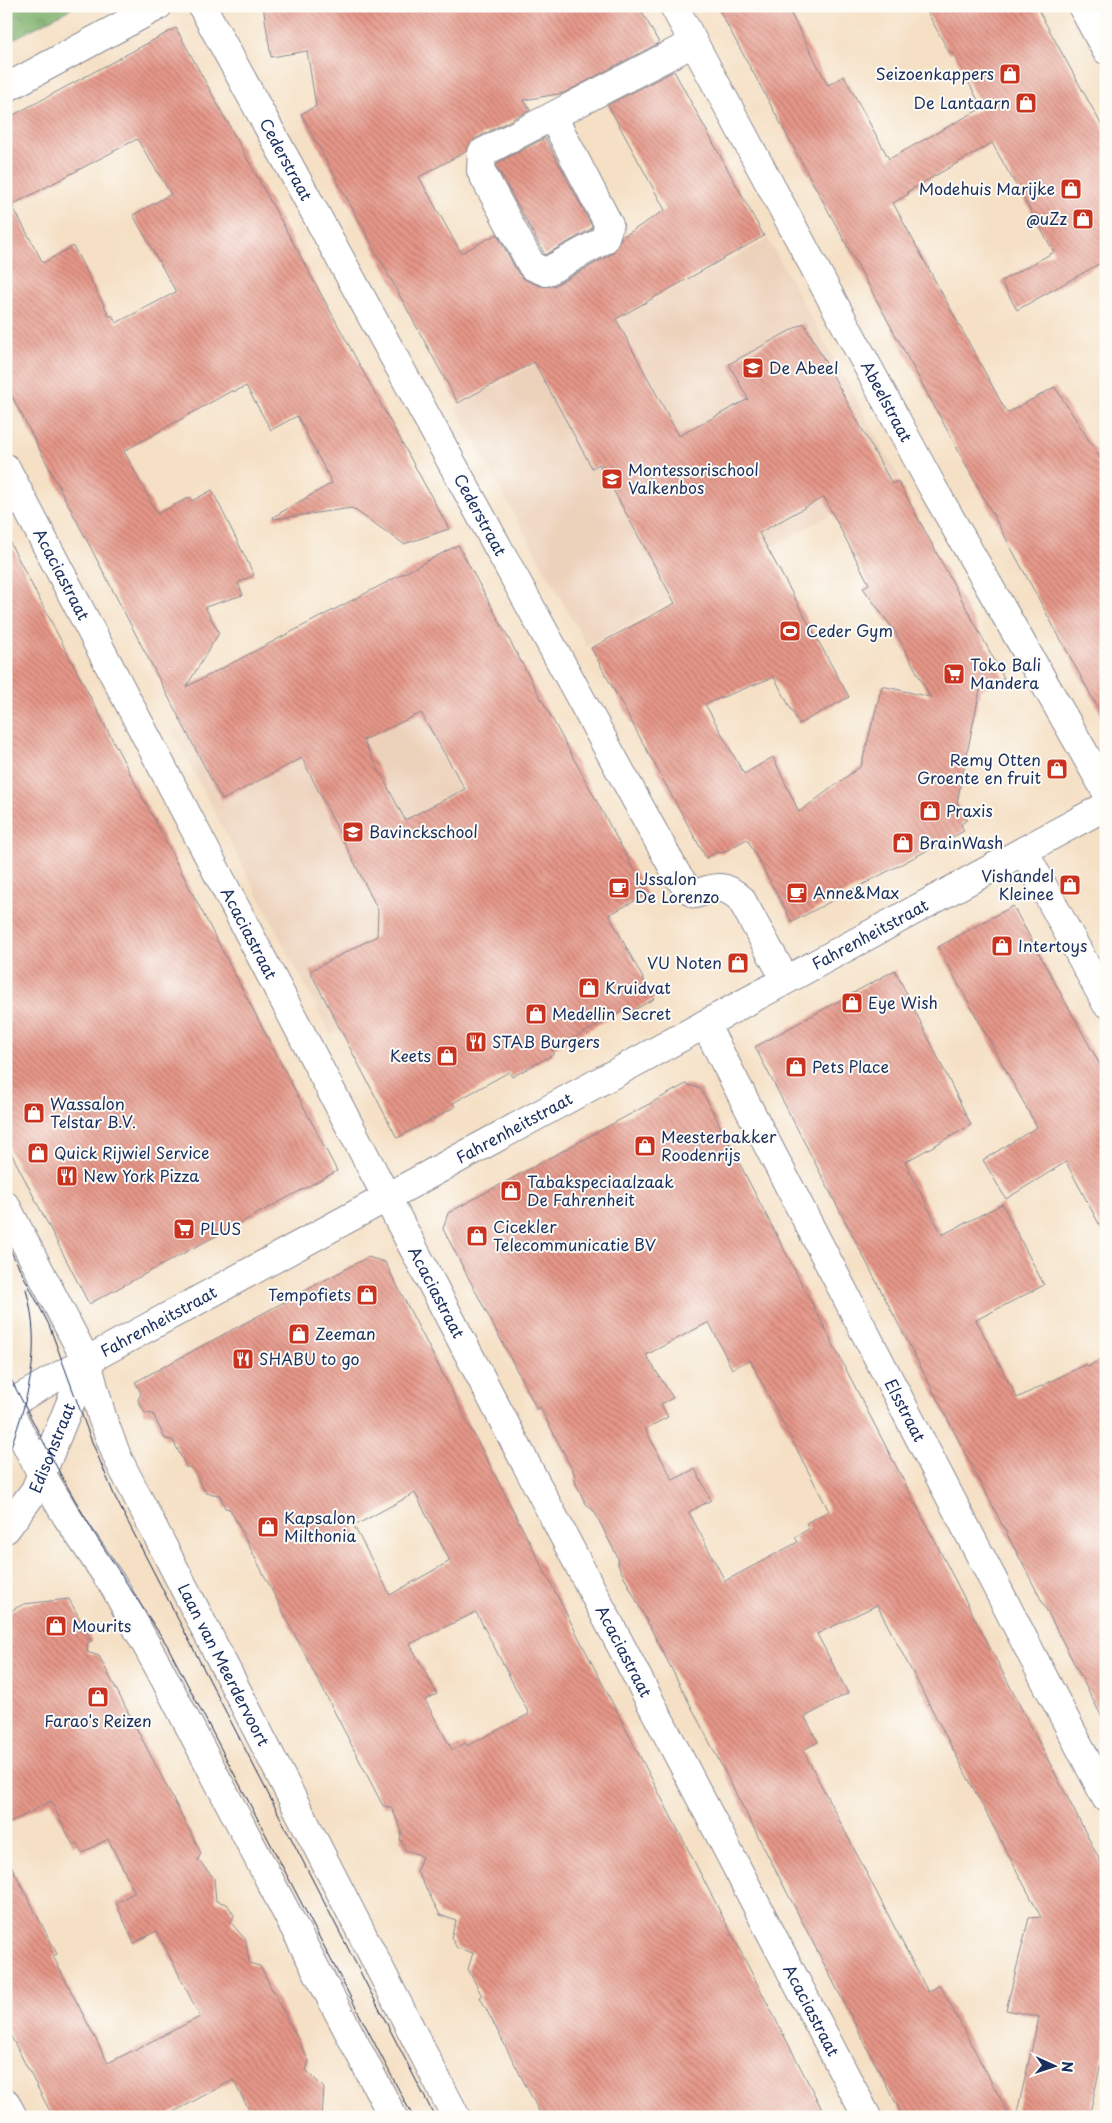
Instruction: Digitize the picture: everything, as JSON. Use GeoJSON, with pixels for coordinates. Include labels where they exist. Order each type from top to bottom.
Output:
{"type":"FeatureCollection","features":[{"type":"Feature","properties":{"kind":"street"},"geometry":{"type":"LineString","coordinates":[[6,88],[158,6]]}},
{"type":"Feature","properties":{"kind":"street","name":"Cederstraat"},"geometry":{"type":"LineString","coordinates":[[202,6],[676,873],[686,887],[695,894],[717,887],[730,889],[741,899],[785,979]]}},
{"type":"Feature","properties":{"kind":"street","name":"Abeelstraat"},"geometry":{"type":"LineString","coordinates":[[674,6],[933,488],[1106,791]]}},
{"type":"Feature","properties":{"kind":"street"},"geometry":{"type":"LineString","coordinates":[[1082,6],[1106,50]]}},
{"type":"Feature","properties":{"kind":"street"},"geometry":{"type":"LineString","coordinates":[[553,117],[609,225],[604,240],[546,272],[532,266],[481,171],[482,153],[693,43]]}},
{"type":"Feature","properties":{"kind":"street","name":"Acaciastraat"},"geometry":{"type":"LineString","coordinates":[[6,468],[867,2117]]}},
{"type":"Feature","properties":{"kind":"street","name":"Fahrenheitstraat"},"geometry":{"type":"LineString","coordinates":[[7,1409],[28,1393],[387,1196],[1106,806]]}},
{"type":"Feature","properties":{"kind":"street"},"geometry":{"type":"LineString","coordinates":[[1024,851],[1106,1003]]}},
{"type":"Feature","properties":{"kind":"street","name":"Elsstraat"},"geometry":{"type":"LineString","coordinates":[[705,1024],[1106,1798]]}},
{"type":"Feature","properties":{"kind":"street","name":"Laan van Meerdervoort"},"geometry":{"type":"LineString","coordinates":[[6,1206],[87,1362],[102,1417],[118,1459],[456,2117]]}},
{"type":"Feature","properties":{"kind":"street","name":"Edisonstraat"},"geometry":{"type":"LineString","coordinates":[[6,1530],[35,1490],[87,1362]]}},
{"type":"Feature","properties":{"kind":"street"},"geometry":{"type":"LineString","coordinates":[[7,1409],[42,1475],[67,1517],[115,1588],[159,1668],[393,2117]]}},
{"type":"Feature","properties":{"kind":"street"},"geometry":{"type":"LineString","coordinates":[[6,2103],[13,2117]]}},
{"type":"Feature","properties":{"kind":"shaded area"},"geometry":{"type":"Polygon","coordinates":[[[768,239],[899,478],[587,646],[455,407],[768,239]]]}},
{"type":"Feature","properties":{"kind":"shaded area","name":"Bavinckschool"},"geometry":{"type":"Polygon","coordinates":[[[376,620],[532,933],[331,1035],[172,731],[376,620]]]}},
{"type":"Feature","properties":{"kind":"green space"},"geometry":{"type":"Polygon","coordinates":[[[6,6],[76,6],[6,43],[6,6]]]}},
{"type":"Feature","properties":{"kind":"building"},"geometry":{"type":"Polygon","coordinates":[[[263,6],[639,6],[659,43],[564,93],[524,100],[530,110],[475,139],[467,151],[419,177],[461,253],[497,234],[518,273],[525,280],[540,286],[554,286],[612,254],[621,238],[665,210],[608,105],[674,71],[764,236],[616,319],[679,436],[748,399],[729,364],[804,323],[892,484],[898,481],[1004,678],[980,690],[957,802],[967,820],[961,824],[964,831],[792,922],[747,839],[722,853],[717,852],[706,858],[591,648],[675,603],[599,464],[592,468],[534,362],[458,403],[301,114],[316,106],[307,51],[271,57],[263,6]],[[824,497],[759,533],[849,697],[799,724],[774,677],[705,704],[744,774],[773,757],[799,812],[861,766],[882,686],[930,697],[896,633],[863,588],[869,584],[824,497]]]}},
{"type":"Feature","properties":{"kind":"building"},"geometry":{"type":"Polygon","coordinates":[[[717,6],[787,6],[828,85],[844,76],[889,159],[982,108],[953,52],[950,54],[924,6],[1036,6],[1106,133],[1106,260],[1017,310],[1001,281],[1054,252],[992,143],[907,192],[909,194],[893,203],[1007,413],[1055,387],[1106,467],[1106,723],[717,6]]]}},
{"type":"Feature","properties":{"kind":"building"},"geometry":{"type":"Polygon","coordinates":[[[176,28],[449,529],[404,544],[352,508],[274,519],[273,517],[332,483],[297,416],[271,430],[246,386],[234,392],[233,390],[124,451],[157,514],[190,497],[192,501],[212,490],[254,575],[238,583],[243,595],[205,607],[219,633],[186,687],[458,545],[647,894],[609,915],[654,999],[625,1015],[623,1011],[552,1050],[554,1054],[512,1077],[509,1072],[453,1103],[455,1107],[397,1138],[310,971],[377,936],[378,910],[302,758],[222,800],[6,385],[6,119],[176,28]],[[137,139],[12,205],[43,263],[73,246],[110,317],[112,315],[116,323],[176,292],[133,215],[171,194],[137,139]],[[421,713],[363,740],[405,820],[465,789],[421,713]]]}},
{"type":"Feature","properties":{"kind":"building"},"geometry":{"type":"Polygon","coordinates":[[[545,138],[592,226],[591,229],[545,255],[497,167],[497,163],[545,138]]]}},
{"type":"Feature","properties":{"kind":"building"},"geometry":{"type":"Polygon","coordinates":[[[6,535],[337,1171],[89,1304],[6,1143],[6,535]]]}},
{"type":"Feature","properties":{"kind":"building"},"geometry":{"type":"Polygon","coordinates":[[[1013,906],[1106,1076],[1106,1237],[1066,1162],[1006,1199],[983,1160],[1037,1127],[938,947],[1013,906]]]}},
{"type":"Feature","properties":{"kind":"building"},"geometry":{"type":"Polygon","coordinates":[[[895,970],[971,1125],[905,1162],[942,1235],[1002,1204],[1044,1285],[976,1320],[1017,1398],[1086,1364],[1088,1367],[1106,1356],[1106,1725],[755,1047],[895,970]]]}},
{"type":"Feature","properties":{"kind":"building"},"geometry":{"type":"Polygon","coordinates":[[[686,1084],[701,1089],[1106,1872],[1106,2041],[1089,2117],[1016,2117],[1039,2017],[1006,2010],[1029,1918],[1041,1917],[877,1605],[817,1634],[848,1693],[805,1717],[818,1742],[803,1750],[928,1992],[940,1985],[1010,2117],[903,2117],[618,1565],[618,1558],[594,1511],[586,1504],[576,1484],[574,1473],[540,1407],[537,1409],[443,1229],[448,1213],[686,1084]],[[709,1322],[646,1355],[673,1398],[661,1404],[668,1417],[645,1429],[673,1480],[695,1469],[711,1500],[689,1512],[725,1581],[798,1542],[795,1537],[809,1529],[806,1523],[829,1511],[750,1360],[732,1369],[709,1322]]]}},
{"type":"Feature","properties":{"kind":"building"},"geometry":{"type":"Polygon","coordinates":[[[368,1257],[385,1262],[826,2117],[542,2117],[480,1997],[482,1996],[468,1969],[473,1953],[457,1948],[451,1937],[456,1921],[440,1915],[417,1871],[422,1856],[406,1850],[400,1839],[402,1831],[391,1807],[383,1806],[230,1509],[225,1508],[220,1495],[206,1493],[192,1468],[186,1467],[173,1440],[165,1439],[153,1414],[145,1413],[138,1400],[141,1393],[135,1382],[368,1257]],[[415,1493],[354,1526],[390,1595],[450,1561],[415,1493]],[[476,1612],[410,1644],[437,1694],[425,1700],[452,1750],[465,1743],[467,1746],[529,1714],[476,1612]]]}},
{"type":"Feature","properties":{"kind":"building"},"geometry":{"type":"Polygon","coordinates":[[[69,1599],[92,1641],[88,1642],[87,1652],[99,1656],[201,1853],[198,1860],[214,1878],[216,1901],[227,1904],[234,1915],[231,1923],[246,1940],[249,1963],[260,1966],[309,2061],[306,2070],[324,2088],[322,2117],[253,2117],[233,2080],[164,2117],[53,2117],[6,2027],[6,1856],[57,1954],[53,1956],[108,2063],[200,2017],[157,1931],[134,1943],[116,1903],[135,1892],[108,1839],[82,1853],[77,1843],[73,1845],[51,1801],[6,1825],[6,1613],[24,1604],[69,1599]]]}},
{"type":"Feature","properties":{"kind":"tram line"},"geometry":{"type":"LineString","coordinates":[[6,1242],[49,1325],[90,1437],[115,1497],[435,2117]]}},
{"type":"Feature","properties":{"kind":"tram line"},"geometry":{"type":"LineString","coordinates":[[6,1460],[21,1417],[31,1376],[33,1334],[26,1289]]}},
{"type":"Feature","properties":{"kind":"tram line"},"geometry":{"type":"LineString","coordinates":[[6,1370],[63,1479],[94,1533],[167,1645],[413,2117]]}},
{"type":"Feature","properties":{"kind":"place","name":"Seizoenkappers"},"geometry":{"type":"Point","coordinates":[1010,74]}},
{"type":"Feature","properties":{"kind":"place","name":"De Lantaarn"},"geometry":{"type":"Point","coordinates":[1026,103]}},
{"type":"Feature","properties":{"kind":"place","name":"Modehuis Marijke"},"geometry":{"type":"Point","coordinates":[1071,189]}},
{"type":"Feature","properties":{"kind":"place","name":"@uZz"},"geometry":{"type":"Point","coordinates":[1083,219]}},
{"type":"Feature","properties":{"kind":"place","name":"De Abeel"},"geometry":{"type":"Point","coordinates":[753,368]}},
{"type":"Feature","properties":{"kind":"place","name":"Montessorischool Valkenbos"},"geometry":{"type":"Point","coordinates":[612,479]}},
{"type":"Feature","properties":{"kind":"place","name":"Ceder Gym"},"geometry":{"type":"Point","coordinates":[790,631]}},
{"type":"Feature","properties":{"kind":"place","name":"Toko Bali Mandera"},"geometry":{"type":"Point","coordinates":[954,674]}},
{"type":"Feature","properties":{"kind":"place","name":"Remy Otten Groente en fruit"},"geometry":{"type":"Point","coordinates":[1057,769]}},
{"type":"Feature","properties":{"kind":"place","name":"Praxis"},"geometry":{"type":"Point","coordinates":[930,811]}},
{"type":"Feature","properties":{"kind":"place","name":"Bavinckschool"},"geometry":{"type":"Point","coordinates":[353,832]}},
{"type":"Feature","properties":{"kind":"place","name":"BrainWash"},"geometry":{"type":"Point","coordinates":[903,843]}},
{"type":"Feature","properties":{"kind":"place","name":"Vishandel Kleinee"},"geometry":{"type":"Point","coordinates":[1070,885]}},
{"type":"Feature","properties":{"kind":"place","name":"IJssalon De Lorenzo"},"geometry":{"type":"Point","coordinates":[619,888]}},
{"type":"Feature","properties":{"kind":"place","name":"Anne&Max"},"geometry":{"type":"Point","coordinates":[797,893]}},
{"type":"Feature","properties":{"kind":"place","name":"Intertoys"},"geometry":{"type":"Point","coordinates":[1002,946]}},
{"type":"Feature","properties":{"kind":"place","name":"VU Noten"},"geometry":{"type":"Point","coordinates":[738,963]}},
{"type":"Feature","properties":{"kind":"place","name":"Kruidvat"},"geometry":{"type":"Point","coordinates":[589,988]}},
{"type":"Feature","properties":{"kind":"place","name":"Eye Wish"},"geometry":{"type":"Point","coordinates":[852,1003]}},
{"type":"Feature","properties":{"kind":"place","name":"Medellin Secret"},"geometry":{"type":"Point","coordinates":[536,1014]}},
{"type":"Feature","properties":{"kind":"place","name":"STAB Burgers"},"geometry":{"type":"Point","coordinates":[476,1042]}},
{"type":"Feature","properties":{"kind":"place","name":"Keets"},"geometry":{"type":"Point","coordinates":[447,1056]}},
{"type":"Feature","properties":{"kind":"place","name":"Pets Place"},"geometry":{"type":"Point","coordinates":[796,1067]}},
{"type":"Feature","properties":{"kind":"place","name":"Wassalon Telstar B.V."},"geometry":{"type":"Point","coordinates":[34,1113]}},
{"type":"Feature","properties":{"kind":"place","name":"Meesterbakker Roodenrijs"},"geometry":{"type":"Point","coordinates":[645,1146]}},
{"type":"Feature","properties":{"kind":"place","name":"Quick Rijwiel Service"},"geometry":{"type":"Point","coordinates":[38,1153]}},
{"type":"Feature","properties":{"kind":"place","name":"New York Pizza"},"geometry":{"type":"Point","coordinates":[67,1176]}},
{"type":"Feature","properties":{"kind":"place","name":"Tabakspeciaalzaak De Fahrenheit"},"geometry":{"type":"Point","coordinates":[511,1191]}},
{"type":"Feature","properties":{"kind":"place","name":"PLUS"},"geometry":{"type":"Point","coordinates":[184,1229]}},
{"type":"Feature","properties":{"kind":"place","name":"Cicekler Telecommunicatie BV"},"geometry":{"type":"Point","coordinates":[477,1236]}},
{"type":"Feature","properties":{"kind":"place","name":"Tempofiets"},"geometry":{"type":"Point","coordinates":[367,1295]}},
{"type":"Feature","properties":{"kind":"place","name":"Zeeman"},"geometry":{"type":"Point","coordinates":[299,1334]}},
{"type":"Feature","properties":{"kind":"place","name":"SHABU to go"},"geometry":{"type":"Point","coordinates":[243,1359]}},
{"type":"Feature","properties":{"kind":"place","name":"Kapsalon Milthonia"},"geometry":{"type":"Point","coordinates":[268,1527]}},
{"type":"Feature","properties":{"kind":"place","name":"Mourits"},"geometry":{"type":"Point","coordinates":[56,1626]}},
{"type":"Feature","properties":{"kind":"place","name":"Farao's Reizen"},"geometry":{"type":"Point","coordinates":[98,1697]}}]}
